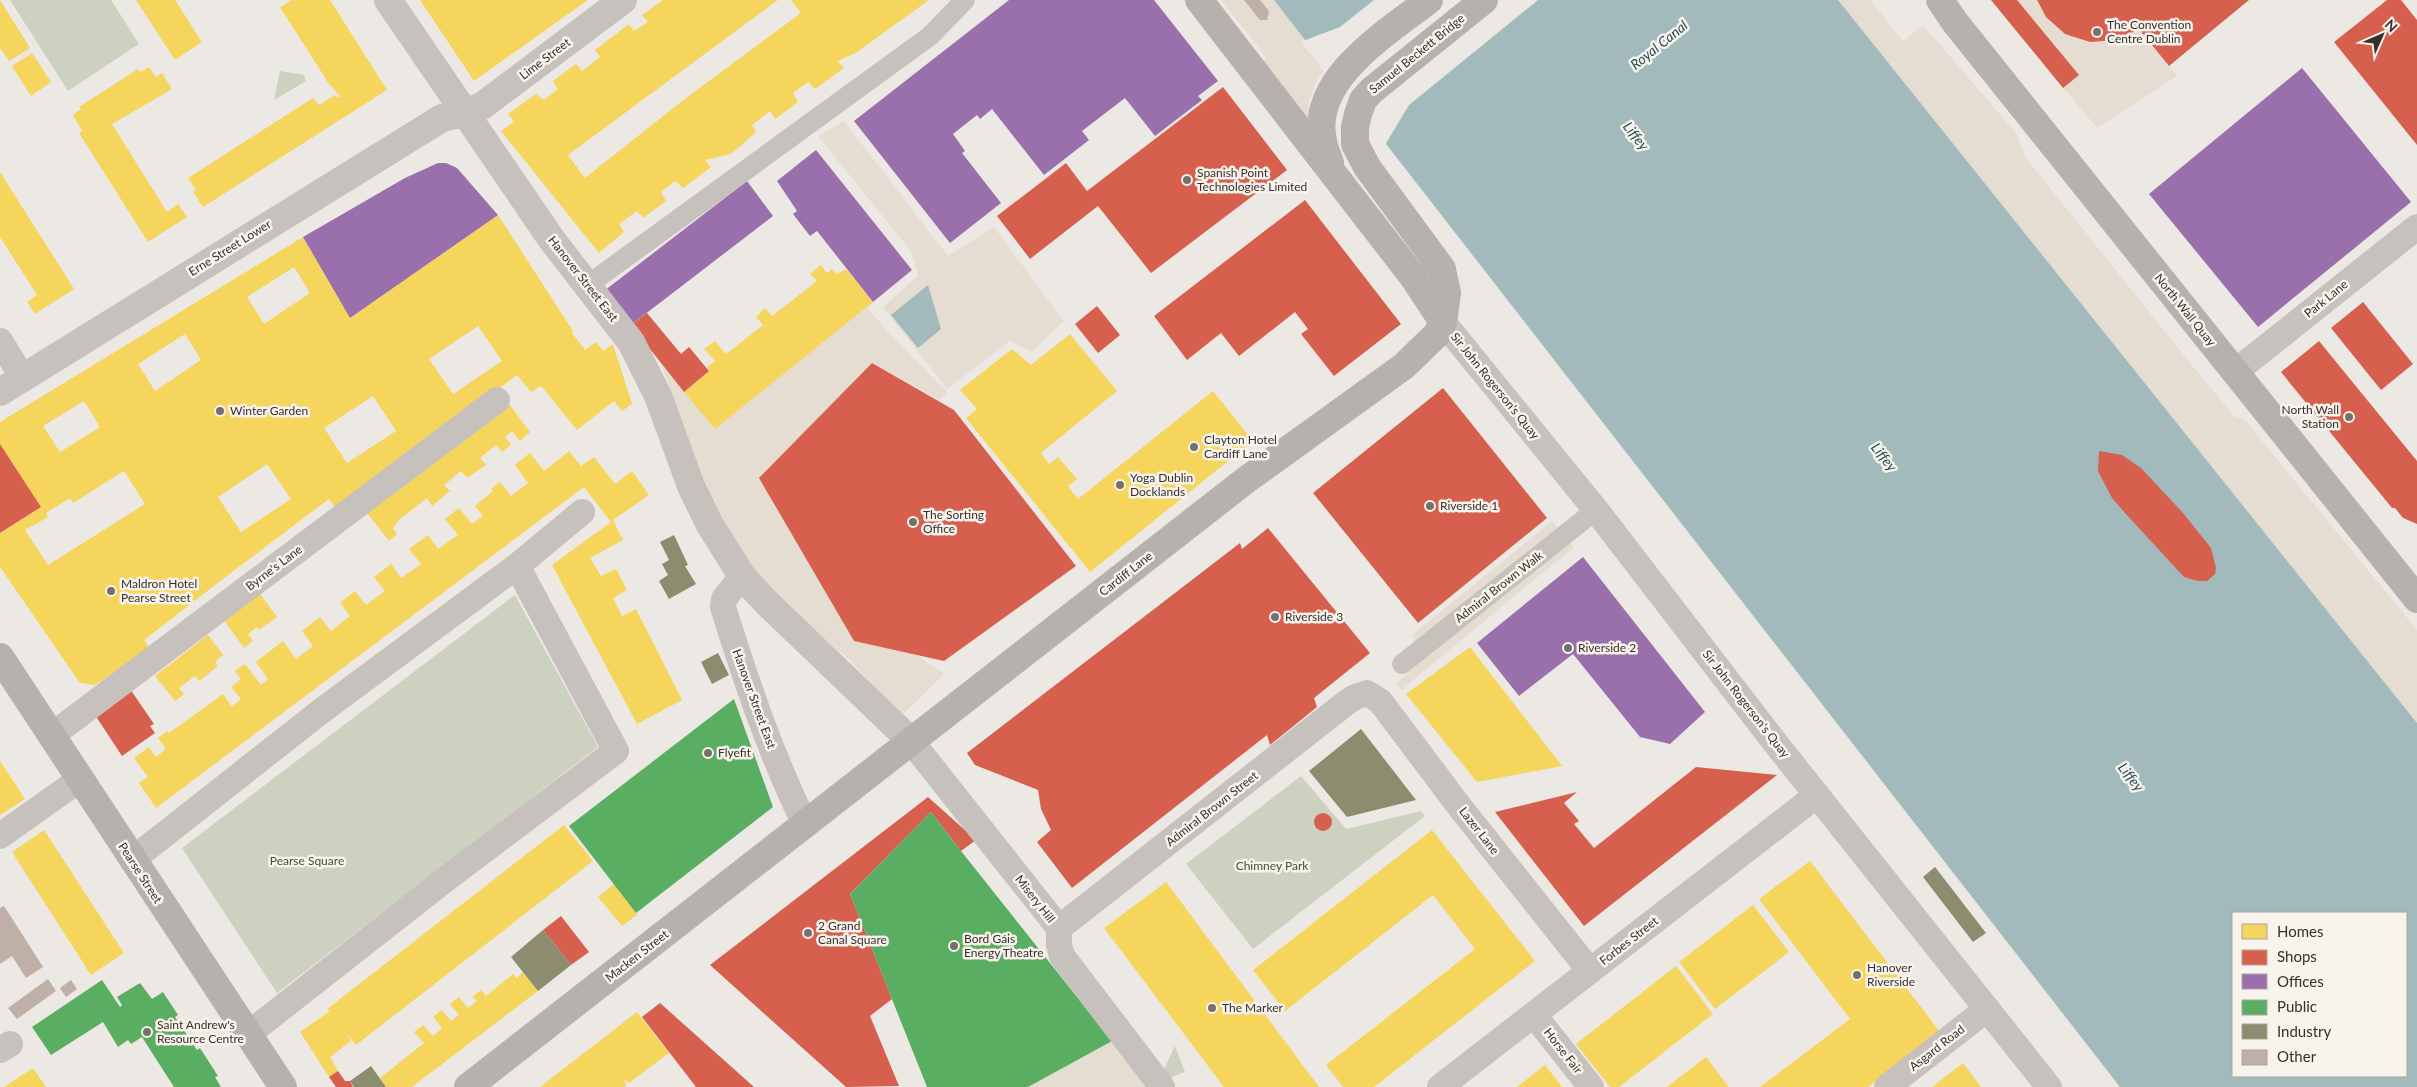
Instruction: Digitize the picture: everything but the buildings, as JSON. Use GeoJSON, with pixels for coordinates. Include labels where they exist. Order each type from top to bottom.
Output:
{"type":"FeatureCollection","features":[{"type":"Feature","properties":{"kind":"main road","name":"Sir John Rogerson's Quay"},"geometry":{"type":"LineString","coordinates":[[1199,0],[1414,278],[1443,322]]}},
{"type":"Feature","properties":{"kind":"main road"},"geometry":{"type":"LineString","coordinates":[[1332,172],[1322,140],[1322,124],[1326,102],[1334,83],[1344,70],[1371,45],[1428,0]]}},
{"type":"Feature","properties":{"kind":"main road","name":"Samuel Beckett Bridge"},"geometry":{"type":"LineString","coordinates":[[1358,114],[1363,100],[1371,91],[1484,0]]}},
{"type":"Feature","properties":{"kind":"main road","name":"North Wall Quay"},"geometry":{"type":"LineString","coordinates":[[1931,0],[1947,11],[2417,598]]}},
{"type":"Feature","properties":{"kind":"main road","name":"Sir John Rogerson's Quay"},"geometry":{"type":"LineString","coordinates":[[1358,114],[1355,127],[1355,144],[1367,167],[1442,269],[1446,294],[1443,322]]}},
{"type":"Feature","properties":{"kind":"main road","name":"Cardiff Lane"},"geometry":{"type":"LineString","coordinates":[[805,824],[1246,480],[1404,366],[1437,334],[1443,322]]}},
{"type":"Feature","properties":{"kind":"main road","name":"Pearse Street"},"geometry":{"type":"LineString","coordinates":[[0,656],[132,860],[283,1087]]}},
{"type":"Feature","properties":{"kind":"main road","name":"Macken Street"},"geometry":{"type":"LineString","coordinates":[[468,1087],[805,824]]}},
{"type":"Feature","properties":{"kind":"street","name":"Hanover Street East"},"geometry":{"type":"LineString","coordinates":[[388,0],[552,240],[614,319],[646,368],[691,486],[710,524],[742,576],[766,602],[911,741]]}},
{"type":"Feature","properties":{"kind":"street","name":"Lime Street"},"geometry":{"type":"LineString","coordinates":[[464,113],[482,106],[623,0]]}},
{"type":"Feature","properties":{"kind":"street"},"geometry":{"type":"LineString","coordinates":[[589,288],[596,280],[930,36],[965,0]]}},
{"type":"Feature","properties":{"kind":"street","name":"Erne Street Lower"},"geometry":{"type":"LineString","coordinates":[[0,392],[442,118],[464,113]]}},
{"type":"Feature","properties":{"kind":"street","name":"Park Lane"},"geometry":{"type":"LineString","coordinates":[[2236,372],[2417,227]]}},
{"type":"Feature","properties":{"kind":"street","name":"Sir John Rogerson's Quay"},"geometry":{"type":"LineString","coordinates":[[1443,322],[1596,510],[1817,795],[2049,1087]]}},
{"type":"Feature","properties":{"kind":"street"},"geometry":{"type":"LineString","coordinates":[[0,341],[24,378]]}},
{"type":"Feature","properties":{"kind":"street","name":"Byrne's Lane"},"geometry":{"type":"LineString","coordinates":[[51,736],[497,400]]}},
{"type":"Feature","properties":{"kind":"street","name":"Admiral Brown Walk"},"geometry":{"type":"LineString","coordinates":[[1402,664],[1596,510]]}},
{"type":"Feature","properties":{"kind":"street"},"geometry":{"type":"LineString","coordinates":[[132,860],[320,712],[517,566],[582,512]]}},
{"type":"Feature","properties":{"kind":"street"},"geometry":{"type":"LineString","coordinates":[[247,1035],[616,751],[517,566]]}},
{"type":"Feature","properties":{"kind":"street","name":"Hanover Street East"},"geometry":{"type":"LineString","coordinates":[[742,576],[724,599],[723,608],[746,680],[787,789],[805,824]]}},
{"type":"Feature","properties":{"kind":"street","name":"Admiral Brown Street"},"geometry":{"type":"LineString","coordinates":[[1058,928],[1346,703],[1355,697],[1367,693]]}},
{"type":"Feature","properties":{"kind":"street","name":"Lazer Lane"},"geometry":{"type":"LineString","coordinates":[[1367,693],[1380,701],[1459,806],[1590,971]]}},
{"type":"Feature","properties":{"kind":"street","name":"Misery Hill"},"geometry":{"type":"LineString","coordinates":[[911,741],[1058,928],[1062,956],[1162,1087]]}},
{"type":"Feature","properties":{"kind":"street"},"geometry":{"type":"LineString","coordinates":[[0,836],[80,780]]}},
{"type":"Feature","properties":{"kind":"street","name":"Forbes Street"},"geometry":{"type":"LineString","coordinates":[[1440,1087],[1817,795]]}},
{"type":"Feature","properties":{"kind":"street","name":"Asgard Road"},"geometry":{"type":"LineString","coordinates":[[1887,1087],[1987,1009]]}},
{"type":"Feature","properties":{"kind":"street","name":"Horse Fair"},"geometry":{"type":"LineString","coordinates":[[1534,1015],[1591,1087]]}},
{"type":"Feature","properties":{"kind":"green space"},"geometry":{"type":"Polygon","coordinates":[[[10,0],[111,0],[139,44],[68,91],[10,0]]]}},
{"type":"Feature","properties":{"kind":"green space"},"geometry":{"type":"Polygon","coordinates":[[[280,71],[304,75],[306,81],[274,100],[280,71]]]}},
{"type":"Feature","properties":{"kind":"green space","name":"Pearse Square"},"geometry":{"type":"Polygon","coordinates":[[[515,595],[598,747],[277,993],[182,848],[515,595]]]}},
{"type":"Feature","properties":{"kind":"green space","name":"Chimney Park"},"geometry":{"type":"Polygon","coordinates":[[[1301,776],[1346,829],[1421,811],[1425,816],[1253,949],[1186,864],[1301,776]]]}},
{"type":"Feature","properties":{"kind":"green space"},"geometry":{"type":"Polygon","coordinates":[[[1175,1046],[1185,1072],[1166,1079],[1162,1073],[1175,1046]]]}},
{"type":"Feature","properties":{"kind":"shaded area"},"geometry":{"type":"Polygon","coordinates":[[[1221,0],[1274,0],[1298,30],[1309,38],[1301,42],[1324,71],[1316,82],[1309,101],[1308,118],[1304,121],[1260,65],[1267,58],[1221,0]]]}},
{"type":"Feature","properties":{"kind":"shaded area"},"geometry":{"type":"Polygon","coordinates":[[[1838,0],[1870,0],[1903,41],[1923,25],[2016,133],[2026,158],[2190,363],[2234,416],[2244,419],[2417,630],[2417,723],[1838,0]]]}},
{"type":"Feature","properties":{"kind":"shaded area"},"geometry":{"type":"Polygon","coordinates":[[[1991,0],[2037,0],[2046,17],[2065,34],[2139,29],[2177,76],[2097,128],[1991,0]]]}},
{"type":"Feature","properties":{"kind":"shaded area"},"geometry":{"type":"Polygon","coordinates":[[[844,121],[948,256],[994,227],[1064,321],[1032,352],[1010,341],[947,389],[883,307],[918,276],[911,251],[818,136],[844,121]]]}},
{"type":"Feature","properties":{"kind":"shaded area"},"geometry":{"type":"Polygon","coordinates":[[[867,307],[887,331],[947,392],[940,400],[872,363],[760,478],[854,641],[917,655],[944,674],[901,716],[851,661],[783,604],[748,562],[715,507],[696,466],[662,365],[684,392],[867,307]]]}},
{"type":"Feature","properties":{"kind":"shaded area"},"geometry":{"type":"Polygon","coordinates":[[[1552,521],[1574,547],[1401,690],[1397,683],[1407,674],[1419,651],[1412,635],[1552,521]]]}},
{"type":"Feature","properties":{"kind":"shaded area"},"geometry":{"type":"Polygon","coordinates":[[[1114,1039],[1151,1087],[1028,1087],[1114,1039]]]}},
{"type":"Feature","properties":{"kind":"water"},"geometry":{"type":"Polygon","coordinates":[[[1274,0],[1838,0],[2417,723],[2417,1087],[2120,1087],[1274,0]]]}},
{"type":"Feature","properties":{"kind":"water"},"geometry":{"type":"Polygon","coordinates":[[[928,285],[941,329],[918,348],[891,315],[928,285]]]}},
{"type":"Feature","properties":{"kind":"pier"},"geometry":{"type":"Polygon","coordinates":[[[1374,0],[1538,0],[1409,105],[1385,145],[1303,41],[1340,27],[1374,0]]]}},
{"type":"Feature","properties":{"kind":"place","name":"The Convention Centre Dublin"},"geometry":{"type":"Point","coordinates":[2097,32]}},
{"type":"Feature","properties":{"kind":"place","name":"Spanish Point Technologies Limited"},"geometry":{"type":"Point","coordinates":[1187,180]}},
{"type":"Feature","properties":{"kind":"place","name":"Winter Garden"},"geometry":{"type":"Point","coordinates":[220,411]}},
{"type":"Feature","properties":{"kind":"place","name":"North Wall Station"},"geometry":{"type":"Point","coordinates":[2349,417]}},
{"type":"Feature","properties":{"kind":"place","name":"Clayton Hotel Cardiff Lane"},"geometry":{"type":"Point","coordinates":[1194,447]}},
{"type":"Feature","properties":{"kind":"place","name":"Yoga Dublin Docklands"},"geometry":{"type":"Point","coordinates":[1120,485]}},
{"type":"Feature","properties":{"kind":"place","name":"Riverside 1"},"geometry":{"type":"Point","coordinates":[1430,506]}},
{"type":"Feature","properties":{"kind":"place","name":"The Sorting Office"},"geometry":{"type":"Point","coordinates":[913,522]}},
{"type":"Feature","properties":{"kind":"place","name":"Maldron Hotel Pearse Street"},"geometry":{"type":"Point","coordinates":[111,591]}},
{"type":"Feature","properties":{"kind":"place","name":"Riverside 3"},"geometry":{"type":"Point","coordinates":[1275,617]}},
{"type":"Feature","properties":{"kind":"place","name":"Riverside 2"},"geometry":{"type":"Point","coordinates":[1568,648]}},
{"type":"Feature","properties":{"kind":"place","name":"Flyefit"},"geometry":{"type":"Point","coordinates":[708,753]}},
{"type":"Feature","properties":{"kind":"place","name":"2 Grand Canal Square"},"geometry":{"type":"Point","coordinates":[808,933]}},
{"type":"Feature","properties":{"kind":"place","name":"Bord Gáis Energy Theatre"},"geometry":{"type":"Point","coordinates":[954,946]}},
{"type":"Feature","properties":{"kind":"place","name":"Hanover Riverside"},"geometry":{"type":"Point","coordinates":[1857,975]}},
{"type":"Feature","properties":{"kind":"place","name":"The Marker"},"geometry":{"type":"Point","coordinates":[1212,1008]}},
{"type":"Feature","properties":{"kind":"place","name":"Saint Andrew's Resource Centre"},"geometry":{"type":"Point","coordinates":[147,1032]}},
{"type":"Feature","properties":{"kind":"water label","name":"Royal Canal"},"geometry":{"type":"Point","coordinates":[1659,45]}},
{"type":"Feature","properties":{"kind":"water label","name":"Liffey"},"geometry":{"type":"Point","coordinates":[1636,136]}},
{"type":"Feature","properties":{"kind":"water label","name":"Liffey"},"geometry":{"type":"Point","coordinates":[1884,457]}},
{"type":"Feature","properties":{"kind":"water label","name":"Liffey"},"geometry":{"type":"Point","coordinates":[2131,777]}}]}
